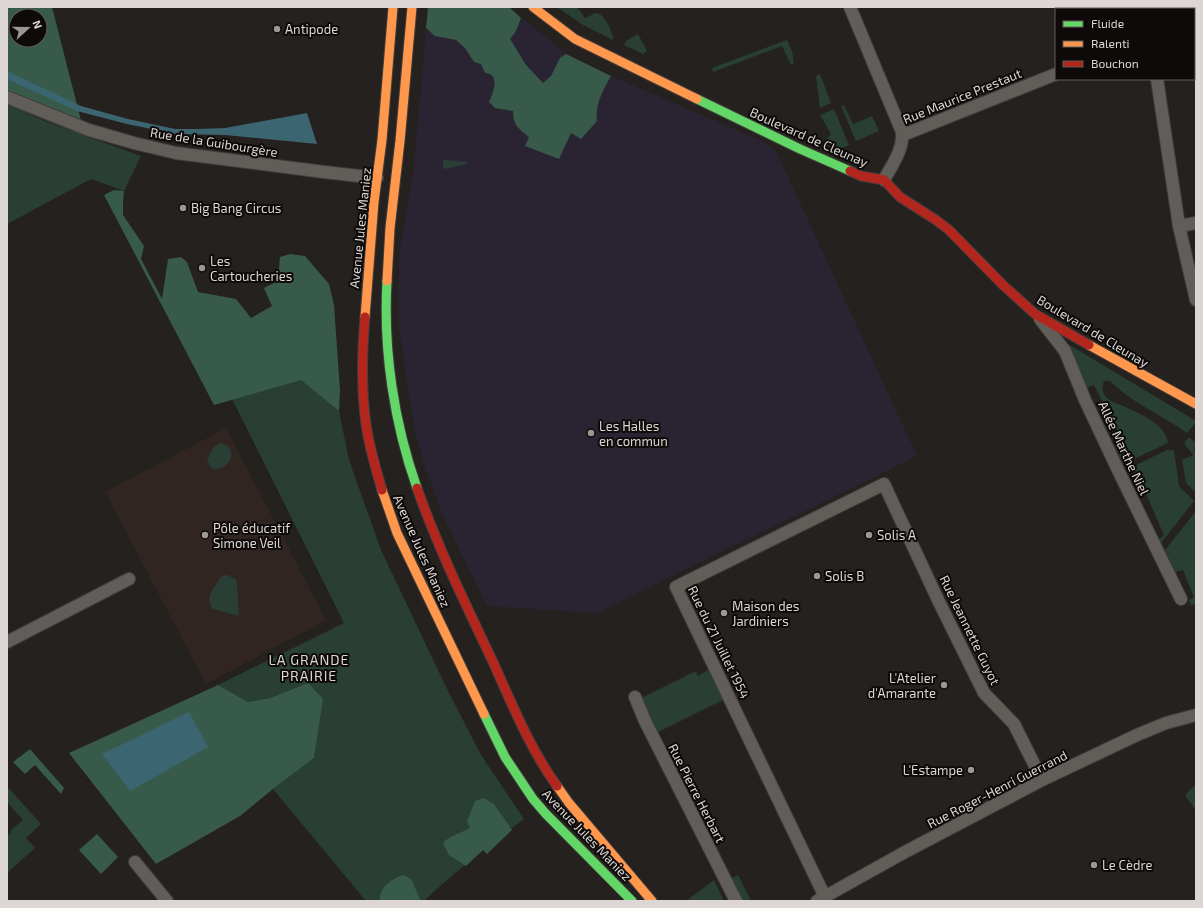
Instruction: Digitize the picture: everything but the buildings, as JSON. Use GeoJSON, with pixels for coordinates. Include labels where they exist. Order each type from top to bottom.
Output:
{"type":"FeatureCollection","features":[{"type":"Feature","properties":{"kind":"main road","name":"Avenue Jules Maniez"},"geometry":{"type":"LineString","coordinates":[[393,7],[382,140],[374,202],[364,327],[363,386],[366,424],[373,458],[383,495],[398,533],[494,736],[512,769],[533,799],[546,814],[632,901]]}},
{"type":"Feature","properties":{"kind":"main road","name":"Avenue Jules Maniez"},"geometry":{"type":"LineString","coordinates":[[412,7],[400,141],[390,228],[386,295],[388,353],[398,421],[408,462],[429,522],[444,558],[517,714],[541,761],[569,803],[652,901]]}},
{"type":"Feature","properties":{"kind":"main road","name":"Boulevard de Cleunay"},"geometry":{"type":"LineString","coordinates":[[533,7],[575,39],[616,60],[800,150],[861,176],[884,180],[900,197],[949,230],[1003,285],[1035,314],[1082,342],[1196,404]]}},
{"type":"Feature","properties":{"kind":"street"},"geometry":{"type":"LineString","coordinates":[[850,7],[903,135]]}},
{"type":"Feature","properties":{"kind":"street","name":"Rue Maurice Prestaut"},"geometry":{"type":"LineString","coordinates":[[884,180],[902,144],[903,135],[1055,74]]}},
{"type":"Feature","properties":{"kind":"street"},"geometry":{"type":"LineString","coordinates":[[1157,80],[1179,226],[1196,300]]}},
{"type":"Feature","properties":{"kind":"street","name":"Rue de la Guibourgère"},"geometry":{"type":"LineString","coordinates":[[7,97],[89,130],[165,150],[377,178]]}},
{"type":"Feature","properties":{"kind":"street"},"geometry":{"type":"LineString","coordinates":[[1179,226],[1196,223]]}},
{"type":"Feature","properties":{"kind":"street","name":"Allée Marthe Niel"},"geometry":{"type":"LineString","coordinates":[[1035,314],[1065,351],[1085,400],[1181,599]]}},
{"type":"Feature","properties":{"kind":"street","name":"Rue Jeannette Guyot"},"geometry":{"type":"LineString","coordinates":[[884,484],[936,596],[984,693],[1014,724],[1042,780]]}},
{"type":"Feature","properties":{"kind":"street","name":"Rue du 21 Juillet 1954"},"geometry":{"type":"LineString","coordinates":[[821,899],[676,587],[884,484]]}},
{"type":"Feature","properties":{"kind":"street"},"geometry":{"type":"LineString","coordinates":[[7,642],[129,579]]}},
{"type":"Feature","properties":{"kind":"street","name":"Rue Pierre Herbart"},"geometry":{"type":"LineString","coordinates":[[635,697],[645,721],[736,901]]}},
{"type":"Feature","properties":{"kind":"street","name":"Rue Roger-Henri Guerrand"},"geometry":{"type":"LineString","coordinates":[[821,899],[924,842],[1042,780],[1137,734],[1166,723],[1196,715]]}},
{"type":"Feature","properties":{"kind":"street"},"geometry":{"type":"LineString","coordinates":[[135,862],[167,901]]}},
{"type":"Feature","properties":{"kind":"shaded area","name":"Les Halles en commun"},"geometry":{"type":"Polygon","coordinates":[[[428,7],[509,7],[566,54],[611,76],[761,140],[776,151],[917,456],[597,613],[487,606],[442,514],[425,467],[416,436],[399,326],[398,290],[400,250],[414,167],[428,7]]]}},
{"type":"Feature","properties":{"kind":"shaded area","name":"Pôle éducatif Simone Veil"},"geometry":{"type":"Polygon","coordinates":[[[226,428],[326,620],[206,684],[105,492],[226,428]]]}},
{"type":"Feature","properties":{"kind":"green space"},"geometry":{"type":"Polygon","coordinates":[[[7,7],[52,7],[85,136],[7,105],[7,7]]]}},
{"type":"Feature","properties":{"kind":"green space"},"geometry":{"type":"Polygon","coordinates":[[[428,7],[509,7],[521,18],[516,31],[510,39],[526,65],[543,83],[551,76],[560,58],[566,54],[611,76],[598,103],[597,121],[581,139],[571,133],[559,159],[525,146],[529,137],[515,123],[513,111],[495,108],[489,102],[494,84],[493,77],[490,74],[485,73],[481,64],[474,62],[465,48],[456,40],[435,36],[426,28],[428,7]]]}},
{"type":"Feature","properties":{"kind":"green space"},"geometry":{"type":"Polygon","coordinates":[[[557,7],[577,7],[585,18],[596,13],[600,14],[608,24],[613,40],[583,25],[557,7]]]}},
{"type":"Feature","properties":{"kind":"green space"},"geometry":{"type":"Polygon","coordinates":[[[638,34],[647,51],[643,54],[624,45],[627,40],[638,34]]]}},
{"type":"Feature","properties":{"kind":"green space"},"geometry":{"type":"Polygon","coordinates":[[[787,40],[792,51],[794,63],[791,65],[782,46],[713,72],[712,68],[787,40]]]}},
{"type":"Feature","properties":{"kind":"green space"},"geometry":{"type":"Polygon","coordinates":[[[820,74],[831,103],[820,108],[816,76],[820,74]]]}},
{"type":"Feature","properties":{"kind":"green space"},"geometry":{"type":"Polygon","coordinates":[[[7,105],[47,122],[141,156],[124,191],[91,179],[7,224],[7,105]]]}},
{"type":"Feature","properties":{"kind":"green space"},"geometry":{"type":"Polygon","coordinates":[[[844,105],[853,124],[872,116],[879,131],[856,141],[841,106],[844,105]]]}},
{"type":"Feature","properties":{"kind":"green space"},"geometry":{"type":"Polygon","coordinates":[[[834,109],[849,145],[839,149],[824,142],[831,134],[820,115],[834,109]]]}},
{"type":"Feature","properties":{"kind":"green space"},"geometry":{"type":"Polygon","coordinates":[[[443,160],[468,162],[467,164],[445,169],[443,167],[443,160]]]}},
{"type":"Feature","properties":{"kind":"green space"},"geometry":{"type":"Polygon","coordinates":[[[114,190],[124,191],[123,215],[144,246],[141,259],[162,299],[168,259],[181,257],[187,262],[198,292],[236,299],[251,318],[272,306],[264,288],[278,281],[280,257],[290,254],[305,256],[329,284],[334,305],[340,390],[339,411],[301,380],[214,405],[104,195],[114,190]]]}},
{"type":"Feature","properties":{"kind":"green space"},"geometry":{"type":"Polygon","coordinates":[[[1068,344],[1196,422],[1187,433],[1128,396],[1110,381],[1104,381],[1103,390],[1107,398],[1143,415],[1157,424],[1166,436],[1168,443],[1123,464],[1114,445],[1123,442],[1094,385],[1086,388],[1072,358],[1068,344]]]}},
{"type":"Feature","properties":{"kind":"green space"},"geometry":{"type":"Polygon","coordinates":[[[301,379],[339,411],[349,460],[381,550],[447,689],[481,755],[524,819],[460,869],[424,901],[366,901],[273,789],[314,758],[308,683],[270,698],[248,702],[218,685],[344,623],[232,399],[301,379]]]}},
{"type":"Feature","properties":{"kind":"green space"},"geometry":{"type":"Polygon","coordinates":[[[1189,437],[1196,443],[1194,449],[1196,450],[1196,490],[1194,491],[1186,483],[1182,460],[1193,455],[1184,443],[1189,437]]]}},
{"type":"Feature","properties":{"kind":"green space"},"geometry":{"type":"Polygon","coordinates":[[[220,443],[229,448],[231,457],[225,466],[212,469],[207,460],[214,447],[220,443]]]}},
{"type":"Feature","properties":{"kind":"green space"},"geometry":{"type":"Polygon","coordinates":[[[1167,450],[1174,450],[1179,486],[1194,501],[1161,543],[1159,539],[1164,535],[1139,478],[1135,479],[1133,471],[1138,464],[1167,450]]]}},
{"type":"Feature","properties":{"kind":"green space"},"geometry":{"type":"Polygon","coordinates":[[[1196,511],[1196,603],[1191,606],[1189,600],[1194,597],[1183,570],[1175,572],[1165,550],[1196,511]]]}},
{"type":"Feature","properties":{"kind":"green space"},"geometry":{"type":"Polygon","coordinates":[[[227,575],[236,579],[239,616],[213,609],[210,605],[209,600],[214,587],[222,576],[227,575]]]}},
{"type":"Feature","properties":{"kind":"green space"},"geometry":{"type":"Polygon","coordinates":[[[708,670],[723,700],[654,734],[639,699],[696,671],[698,676],[708,670]]]}},
{"type":"Feature","properties":{"kind":"green space"},"geometry":{"type":"Polygon","coordinates":[[[308,683],[323,699],[314,758],[240,816],[156,864],[69,753],[218,685],[248,702],[270,698],[308,683]]]}},
{"type":"Feature","properties":{"kind":"green space"},"geometry":{"type":"Polygon","coordinates":[[[30,749],[64,788],[61,794],[35,765],[25,774],[13,762],[30,749]]]}},
{"type":"Feature","properties":{"kind":"green space"},"geometry":{"type":"Polygon","coordinates":[[[1196,785],[1196,811],[1185,795],[1196,785]]]}},
{"type":"Feature","properties":{"kind":"green space"},"geometry":{"type":"Polygon","coordinates":[[[7,786],[41,824],[26,838],[35,848],[7,873],[7,836],[11,832],[10,831],[23,820],[7,802],[7,786]]]}},
{"type":"Feature","properties":{"kind":"green space"},"geometry":{"type":"Polygon","coordinates":[[[484,798],[494,804],[512,830],[487,854],[483,850],[466,866],[449,855],[443,843],[452,836],[470,828],[467,821],[475,801],[484,798]]]}},
{"type":"Feature","properties":{"kind":"green space"},"geometry":{"type":"Polygon","coordinates":[[[97,834],[118,857],[101,874],[79,850],[97,834]]]}},
{"type":"Feature","properties":{"kind":"green space"},"geometry":{"type":"Polygon","coordinates":[[[403,875],[411,879],[421,901],[380,901],[380,896],[387,884],[403,875]]]}},
{"type":"Feature","properties":{"kind":"green space"},"geometry":{"type":"Polygon","coordinates":[[[738,875],[751,901],[741,901],[730,879],[738,875]]]}},
{"type":"Feature","properties":{"kind":"green space"},"geometry":{"type":"Polygon","coordinates":[[[714,880],[724,901],[686,901],[714,880]]]}},
{"type":"Feature","properties":{"kind":"water"},"geometry":{"type":"Polygon","coordinates":[[[7,71],[81,106],[128,119],[175,129],[225,128],[307,113],[317,144],[225,135],[176,134],[127,124],[77,111],[7,79],[7,71]]]}},
{"type":"Feature","properties":{"kind":"water"},"geometry":{"type":"Polygon","coordinates":[[[189,712],[208,747],[130,791],[102,754],[189,712]]]}},
{"type":"Feature","properties":{"kind":"traffic: fast"},"geometry":{"type":"LineString","coordinates":[[697,99],[800,149],[850,171]]}},
{"type":"Feature","properties":{"kind":"traffic: fast"},"geometry":{"type":"LineString","coordinates":[[387,281],[387,333],[392,386],[402,438],[417,488]]}},
{"type":"Feature","properties":{"kind":"traffic: fast"},"geometry":{"type":"LineString","coordinates":[[484,714],[505,757],[533,799],[632,901]]}},
{"type":"Feature","properties":{"kind":"traffic: slow"},"geometry":{"type":"LineString","coordinates":[[365,317],[374,202],[382,140],[393,7]]}},
{"type":"Feature","properties":{"kind":"traffic: slow"},"geometry":{"type":"LineString","coordinates":[[387,281],[390,228],[400,141],[412,7]]}},
{"type":"Feature","properties":{"kind":"traffic: slow"},"geometry":{"type":"LineString","coordinates":[[533,7],[575,39],[697,99]]}},
{"type":"Feature","properties":{"kind":"traffic: slow"},"geometry":{"type":"LineString","coordinates":[[1089,345],[1196,404]]}},
{"type":"Feature","properties":{"kind":"traffic: slow"},"geometry":{"type":"LineString","coordinates":[[382,490],[397,533],[484,714]]}},
{"type":"Feature","properties":{"kind":"traffic: slow"},"geometry":{"type":"LineString","coordinates":[[557,786],[569,803],[652,901]]}},
{"type":"Feature","properties":{"kind":"traffic: jam"},"geometry":{"type":"LineString","coordinates":[[850,171],[861,176],[884,180],[900,197],[949,230],[1003,285],[1035,314],[1089,345]]}},
{"type":"Feature","properties":{"kind":"traffic: jam"},"geometry":{"type":"LineString","coordinates":[[365,317],[362,370],[364,411],[369,441],[382,490]]}},
{"type":"Feature","properties":{"kind":"traffic: jam"},"geometry":{"type":"LineString","coordinates":[[417,488],[443,554],[514,710],[538,757],[557,786]]}},
{"type":"Feature","properties":{"kind":"place","name":"Antipode"},"geometry":{"type":"Point","coordinates":[277,29]}},
{"type":"Feature","properties":{"kind":"place","name":"Big Bang Circus"},"geometry":{"type":"Point","coordinates":[183,208]}},
{"type":"Feature","properties":{"kind":"place","name":"Les Cartoucheries"},"geometry":{"type":"Point","coordinates":[202,268]}},
{"type":"Feature","properties":{"kind":"place","name":"Les Halles en commun"},"geometry":{"type":"Point","coordinates":[591,433]}},
{"type":"Feature","properties":{"kind":"place","name":"Pôle éducatif Simone Veil"},"geometry":{"type":"Point","coordinates":[205,535]}},
{"type":"Feature","properties":{"kind":"place","name":"Solis A"},"geometry":{"type":"Point","coordinates":[869,535]}},
{"type":"Feature","properties":{"kind":"place","name":"Solis B"},"geometry":{"type":"Point","coordinates":[817,576]}},
{"type":"Feature","properties":{"kind":"place","name":"Maison des Jardiniers"},"geometry":{"type":"Point","coordinates":[724,613]}},
{"type":"Feature","properties":{"kind":"place","name":"L'Atelier d'Amarante"},"geometry":{"type":"Point","coordinates":[944,685]}},
{"type":"Feature","properties":{"kind":"place","name":"L'Estampe"},"geometry":{"type":"Point","coordinates":[971,770]}},
{"type":"Feature","properties":{"kind":"place","name":"Le Cèdre"},"geometry":{"type":"Point","coordinates":[1094,865]}},
{"type":"Feature","properties":{"kind":"district","name":"LA GRANDE PRAIRIE"},"geometry":{"type":"Point","coordinates":[309,668]}}]}
